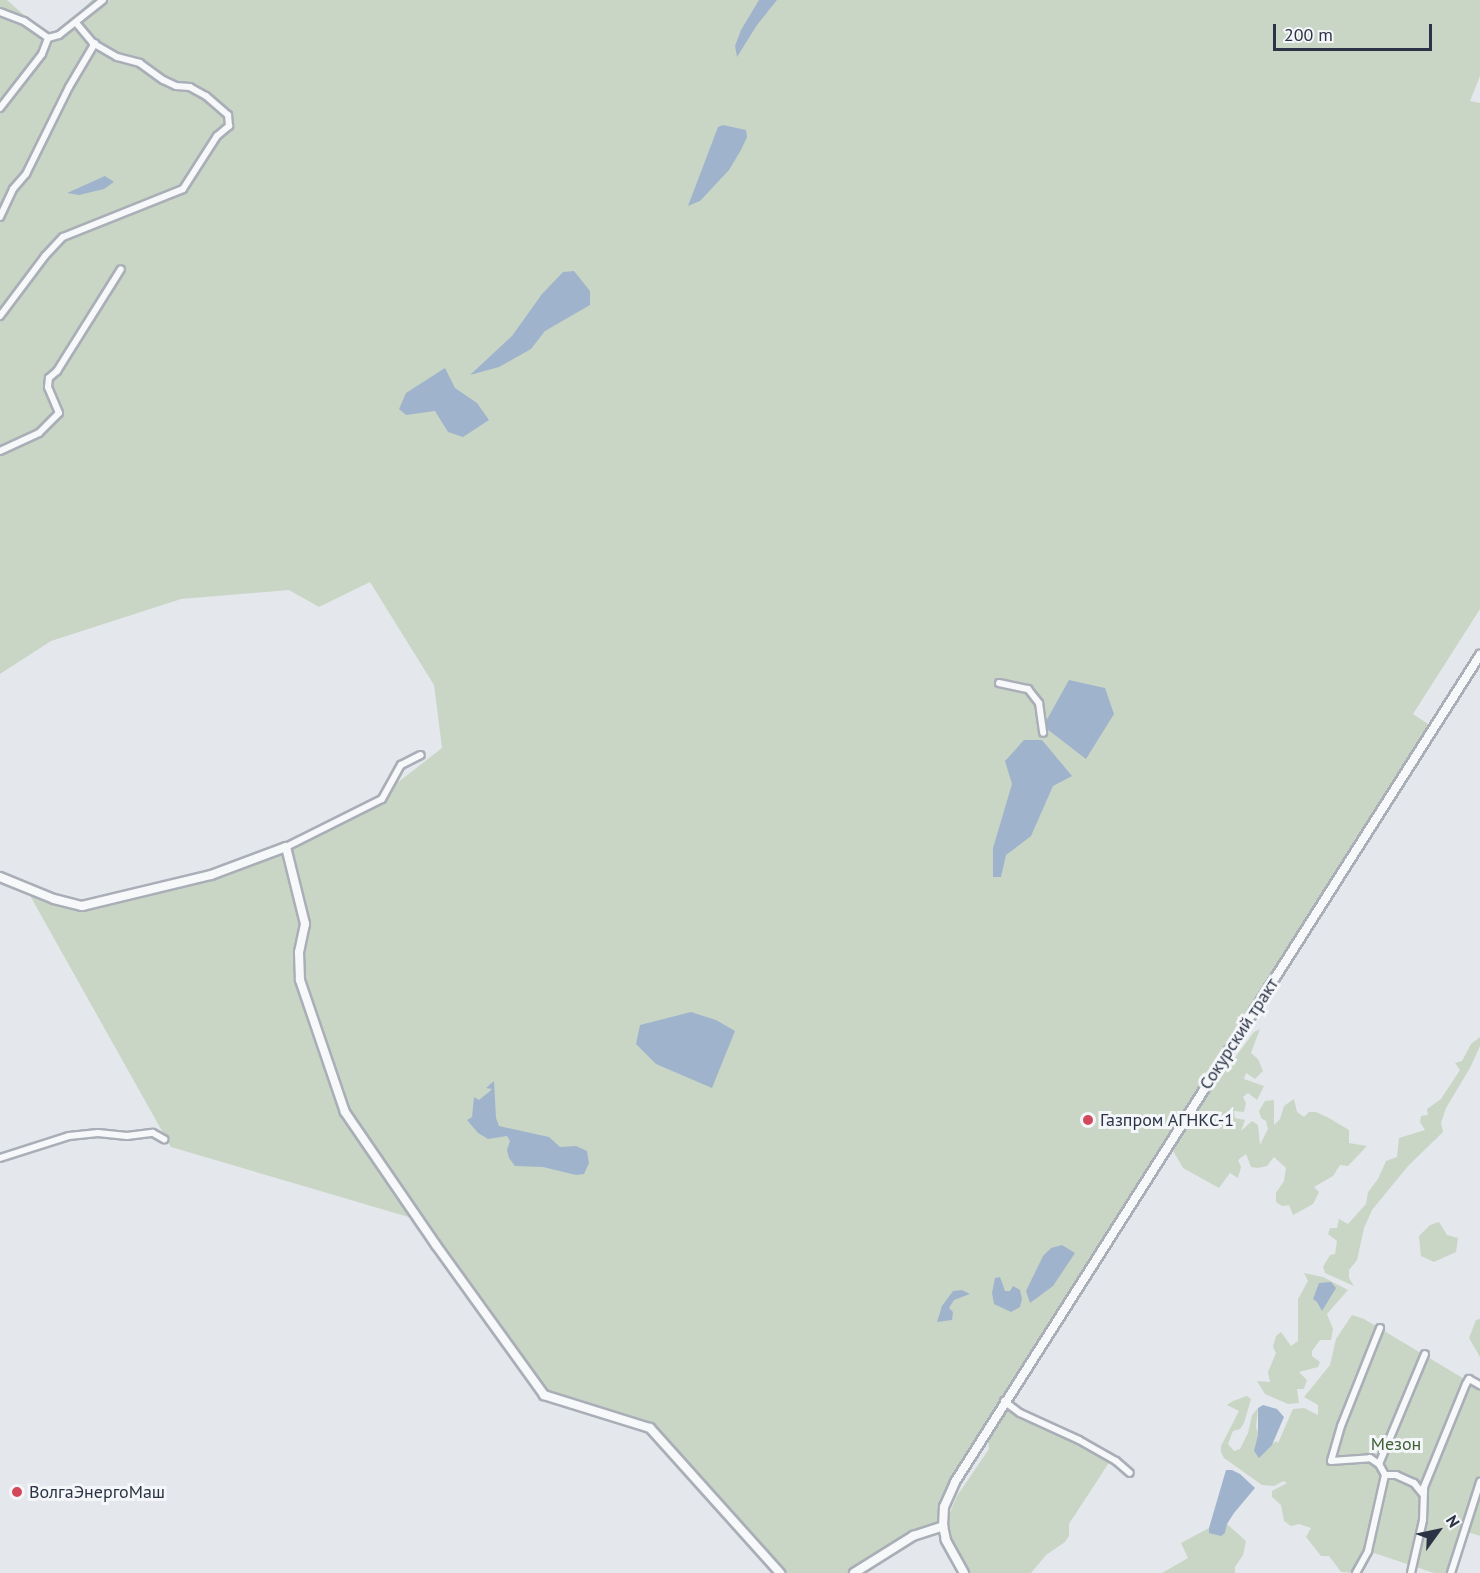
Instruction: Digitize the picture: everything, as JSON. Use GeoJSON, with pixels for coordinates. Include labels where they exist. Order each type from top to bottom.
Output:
{"type":"FeatureCollection","features":[{"type":"Feature","properties":{"kind":"street"},"geometry":{"type":"LineString","coordinates":[[48,38],[59,35],[103,0]]}},
{"type":"Feature","properties":{"kind":"street"},"geometry":{"type":"LineString","coordinates":[[0,21],[1,13],[24,21],[48,38]]}},
{"type":"Feature","properties":{"kind":"street"},"geometry":{"type":"LineString","coordinates":[[0,316],[45,256],[63,237],[183,189],[230,122],[228,115],[206,96],[190,87],[176,86],[163,80],[140,63],[117,57],[94,43],[76,23]]}},
{"type":"Feature","properties":{"kind":"street"},"geometry":{"type":"LineString","coordinates":[[0,108],[42,54],[48,38]]}},
{"type":"Feature","properties":{"kind":"street"},"geometry":{"type":"LineString","coordinates":[[0,217],[13,189],[27,174],[69,87],[94,43]]}},
{"type":"Feature","properties":{"kind":"street"},"geometry":{"type":"LineString","coordinates":[[0,451],[39,433],[59,413],[48,387],[49,378],[57,371],[121,269]]}},
{"type":"Feature","properties":{"kind":"street","name":"Сокурский тракт"},"geometry":{"type":"LineString","coordinates":[[943,1526],[944,1507],[955,1482],[1004,1401],[1480,655]]}},
{"type":"Feature","properties":{"kind":"street"},"geometry":{"type":"LineString","coordinates":[[999,683],[1028,689],[1039,704],[1043,733]]}},
{"type":"Feature","properties":{"kind":"street"},"geometry":{"type":"LineString","coordinates":[[0,877],[54,899],[82,906],[211,875],[286,847],[382,799],[401,765],[422,756]]}},
{"type":"Feature","properties":{"kind":"street"},"geometry":{"type":"LineString","coordinates":[[286,847],[305,924],[300,952],[300,980],[345,1112],[370,1149],[544,1395],[650,1428],[780,1573]]}},
{"type":"Feature","properties":{"kind":"street"},"geometry":{"type":"LineString","coordinates":[[0,1158],[69,1136],[98,1133],[127,1136],[149,1133],[164,1139]]}},
{"type":"Feature","properties":{"kind":"street"},"geometry":{"type":"LineString","coordinates":[[1356,1573],[1368,1551],[1385,1475],[1379,1464],[1370,1458],[1331,1461],[1338,1435],[1380,1328]]}},
{"type":"Feature","properties":{"kind":"street"},"geometry":{"type":"LineString","coordinates":[[1379,1464],[1425,1354]]}},
{"type":"Feature","properties":{"kind":"street"},"geometry":{"type":"LineString","coordinates":[[1411,1573],[1423,1521],[1422,1493],[1468,1379],[1480,1385]]}},
{"type":"Feature","properties":{"kind":"street"},"geometry":{"type":"LineString","coordinates":[[1004,1401],[1020,1413],[1079,1440],[1116,1461],[1130,1473]]}},
{"type":"Feature","properties":{"kind":"street"},"geometry":{"type":"LineString","coordinates":[[1385,1475],[1396,1475],[1414,1484],[1422,1493]]}},
{"type":"Feature","properties":{"kind":"street"},"geometry":{"type":"LineString","coordinates":[[1451,1573],[1480,1482]]}},
{"type":"Feature","properties":{"kind":"street"},"geometry":{"type":"LineString","coordinates":[[854,1573],[912,1536],[943,1526],[946,1540],[964,1573]]}},
{"type":"Feature","properties":{"kind":"green space"},"geometry":{"type":"Polygon","coordinates":[[[0,0],[7,0],[43,32],[59,32],[92,0],[1480,0],[1480,76],[1470,101],[1480,103],[1480,609],[1413,714],[1434,728],[948,1496],[943,1526],[930,1529],[854,1573],[780,1573],[650,1428],[544,1395],[416,1215],[412,1218],[171,1147],[28,892],[82,906],[211,875],[286,847],[285,841],[374,801],[442,748],[434,685],[370,582],[319,607],[289,590],[181,599],[51,641],[0,674],[0,0]]]}},
{"type":"Feature","properties":{"kind":"green space"},"geometry":{"type":"Polygon","coordinates":[[[1260,1029],[1251,1053],[1258,1059],[1263,1071],[1255,1079],[1246,1073],[1244,1079],[1264,1086],[1257,1100],[1248,1093],[1243,1097],[1246,1103],[1244,1112],[1234,1111],[1235,1118],[1245,1120],[1241,1131],[1252,1121],[1258,1125],[1260,1145],[1268,1129],[1259,1111],[1265,1101],[1274,1100],[1274,1125],[1280,1119],[1284,1106],[1294,1099],[1297,1112],[1304,1117],[1309,1112],[1316,1112],[1349,1130],[1349,1143],[1367,1146],[1348,1166],[1340,1165],[1333,1176],[1314,1187],[1319,1192],[1313,1204],[1293,1215],[1289,1205],[1282,1206],[1276,1202],[1276,1193],[1284,1181],[1286,1168],[1274,1157],[1267,1166],[1258,1168],[1251,1167],[1246,1154],[1238,1160],[1241,1167],[1238,1178],[1230,1173],[1219,1188],[1183,1168],[1172,1149],[1200,1105],[1254,1032],[1260,1029]]]}},
{"type":"Feature","properties":{"kind":"green space"},"geometry":{"type":"Polygon","coordinates":[[[1480,1037],[1480,1046],[1470,1068],[1446,1108],[1441,1123],[1443,1132],[1408,1166],[1372,1210],[1364,1228],[1357,1260],[1349,1270],[1349,1278],[1354,1286],[1325,1273],[1323,1267],[1330,1255],[1335,1254],[1337,1241],[1328,1234],[1330,1228],[1337,1228],[1339,1219],[1348,1224],[1366,1204],[1368,1192],[1378,1179],[1386,1161],[1397,1157],[1399,1138],[1425,1130],[1420,1122],[1421,1116],[1428,1115],[1427,1109],[1441,1099],[1460,1070],[1455,1063],[1462,1061],[1471,1044],[1480,1037]]]}},
{"type":"Feature","properties":{"kind":"green space"},"geometry":{"type":"Polygon","coordinates":[[[1439,1222],[1447,1235],[1458,1238],[1456,1252],[1434,1262],[1421,1256],[1419,1236],[1430,1225],[1439,1222]]]}},
{"type":"Feature","properties":{"kind":"green space"},"geometry":{"type":"Polygon","coordinates":[[[1304,1273],[1323,1277],[1348,1290],[1327,1314],[1333,1329],[1331,1340],[1320,1340],[1312,1351],[1312,1356],[1320,1362],[1318,1367],[1299,1372],[1307,1380],[1304,1389],[1297,1389],[1299,1403],[1288,1404],[1265,1394],[1257,1381],[1270,1382],[1268,1372],[1276,1353],[1273,1347],[1276,1336],[1281,1332],[1291,1346],[1298,1341],[1298,1299],[1308,1281],[1304,1273]]]}},
{"type":"Feature","properties":{"kind":"green space","name":"Мезон"},"geometry":{"type":"Polygon","coordinates":[[[1352,1315],[1364,1319],[1471,1383],[1480,1385],[1480,1536],[1464,1531],[1449,1573],[1434,1573],[1371,1552],[1360,1565],[1358,1573],[1341,1572],[1329,1556],[1321,1556],[1306,1537],[1311,1528],[1299,1524],[1291,1526],[1284,1521],[1281,1505],[1272,1497],[1272,1491],[1287,1483],[1284,1481],[1274,1486],[1262,1485],[1224,1458],[1221,1452],[1221,1446],[1239,1411],[1227,1405],[1233,1401],[1247,1396],[1251,1399],[1244,1423],[1240,1429],[1233,1431],[1228,1444],[1234,1451],[1240,1449],[1248,1433],[1252,1415],[1258,1408],[1256,1427],[1265,1450],[1276,1441],[1278,1443],[1293,1409],[1304,1408],[1318,1415],[1318,1405],[1304,1397],[1330,1365],[1336,1339],[1352,1315]]]}},
{"type":"Feature","properties":{"kind":"green space"},"geometry":{"type":"Polygon","coordinates":[[[1480,1319],[1480,1357],[1469,1338],[1476,1320],[1480,1319]]]}},
{"type":"Feature","properties":{"kind":"green space"},"geometry":{"type":"Polygon","coordinates":[[[1007,1410],[1061,1431],[1110,1461],[1069,1524],[1069,1536],[1065,1542],[1046,1555],[1031,1573],[970,1573],[952,1543],[947,1529],[948,1517],[957,1496],[989,1449],[988,1440],[1001,1415],[1007,1410]]]}},
{"type":"Feature","properties":{"kind":"green space"},"geometry":{"type":"Polygon","coordinates":[[[1227,1524],[1246,1541],[1243,1555],[1235,1567],[1235,1573],[1162,1573],[1188,1558],[1181,1543],[1209,1528],[1209,1533],[1225,1533],[1227,1524]]]}},
{"type":"Feature","properties":{"kind":"water"},"geometry":{"type":"Polygon","coordinates":[[[759,0],[777,0],[757,25],[737,57],[735,46],[741,30],[759,0]]]}},
{"type":"Feature","properties":{"kind":"water"},"geometry":{"type":"Polygon","coordinates":[[[723,125],[746,130],[747,137],[729,170],[700,201],[688,206],[718,127],[723,125]]]}},
{"type":"Feature","properties":{"kind":"water"},"geometry":{"type":"Polygon","coordinates":[[[105,176],[114,182],[104,189],[79,195],[67,193],[105,176]]]}},
{"type":"Feature","properties":{"kind":"water"},"geometry":{"type":"Polygon","coordinates":[[[574,271],[590,291],[590,305],[545,331],[531,349],[499,367],[470,375],[512,336],[542,294],[563,272],[574,271]]]}},
{"type":"Feature","properties":{"kind":"water"},"geometry":{"type":"Polygon","coordinates":[[[445,368],[455,388],[477,403],[489,420],[463,437],[448,432],[435,411],[406,415],[399,409],[406,393],[445,368]]]}},
{"type":"Feature","properties":{"kind":"water"},"geometry":{"type":"Polygon","coordinates":[[[1069,680],[1105,688],[1114,714],[1086,759],[1047,729],[1045,723],[1069,680]]]}},
{"type":"Feature","properties":{"kind":"water"},"geometry":{"type":"Polygon","coordinates":[[[1024,740],[1042,740],[1072,776],[1053,786],[1031,836],[1006,855],[1001,877],[993,877],[993,848],[1012,784],[1005,761],[1024,740]]]}},
{"type":"Feature","properties":{"kind":"water"},"geometry":{"type":"Polygon","coordinates":[[[691,1012],[716,1020],[735,1031],[712,1088],[656,1064],[636,1044],[640,1025],[691,1012]]]}},
{"type":"Feature","properties":{"kind":"water"},"geometry":{"type":"Polygon","coordinates":[[[494,1081],[496,1118],[499,1126],[549,1137],[560,1147],[576,1146],[587,1151],[589,1163],[584,1174],[576,1175],[543,1167],[515,1166],[509,1158],[507,1150],[510,1141],[507,1136],[488,1139],[478,1133],[467,1120],[472,1117],[474,1097],[479,1100],[489,1092],[492,1089],[486,1088],[494,1081]]]}},
{"type":"Feature","properties":{"kind":"water"},"geometry":{"type":"Polygon","coordinates":[[[1062,1245],[1075,1253],[1053,1286],[1030,1303],[1026,1291],[1043,1256],[1051,1248],[1062,1245]]]}},
{"type":"Feature","properties":{"kind":"water"},"geometry":{"type":"Polygon","coordinates":[[[1000,1277],[1005,1291],[1010,1291],[1013,1286],[1020,1290],[1022,1299],[1020,1307],[1011,1312],[994,1304],[992,1293],[995,1278],[1000,1277]]]}},
{"type":"Feature","properties":{"kind":"water"},"geometry":{"type":"Polygon","coordinates":[[[1331,1282],[1336,1288],[1322,1311],[1313,1299],[1319,1283],[1331,1282]]]}},
{"type":"Feature","properties":{"kind":"water"},"geometry":{"type":"Polygon","coordinates":[[[962,1290],[970,1294],[954,1300],[949,1308],[953,1312],[952,1320],[937,1322],[942,1306],[953,1291],[962,1290]]]}},
{"type":"Feature","properties":{"kind":"water"},"geometry":{"type":"Polygon","coordinates":[[[1263,1405],[1277,1409],[1284,1417],[1272,1445],[1259,1458],[1254,1451],[1258,1435],[1258,1408],[1263,1405]]]}},
{"type":"Feature","properties":{"kind":"water"},"geometry":{"type":"Polygon","coordinates":[[[1226,1470],[1240,1474],[1255,1488],[1234,1513],[1227,1524],[1225,1533],[1221,1536],[1209,1533],[1209,1528],[1226,1470]]]}},
{"type":"Feature","properties":{"kind":"place","name":"Газпром АГНКС-1"},"geometry":{"type":"Point","coordinates":[1088,1120]}},
{"type":"Feature","properties":{"kind":"place","name":"ВолгаЭнергоМаш"},"geometry":{"type":"Point","coordinates":[17,1492]}}]}
